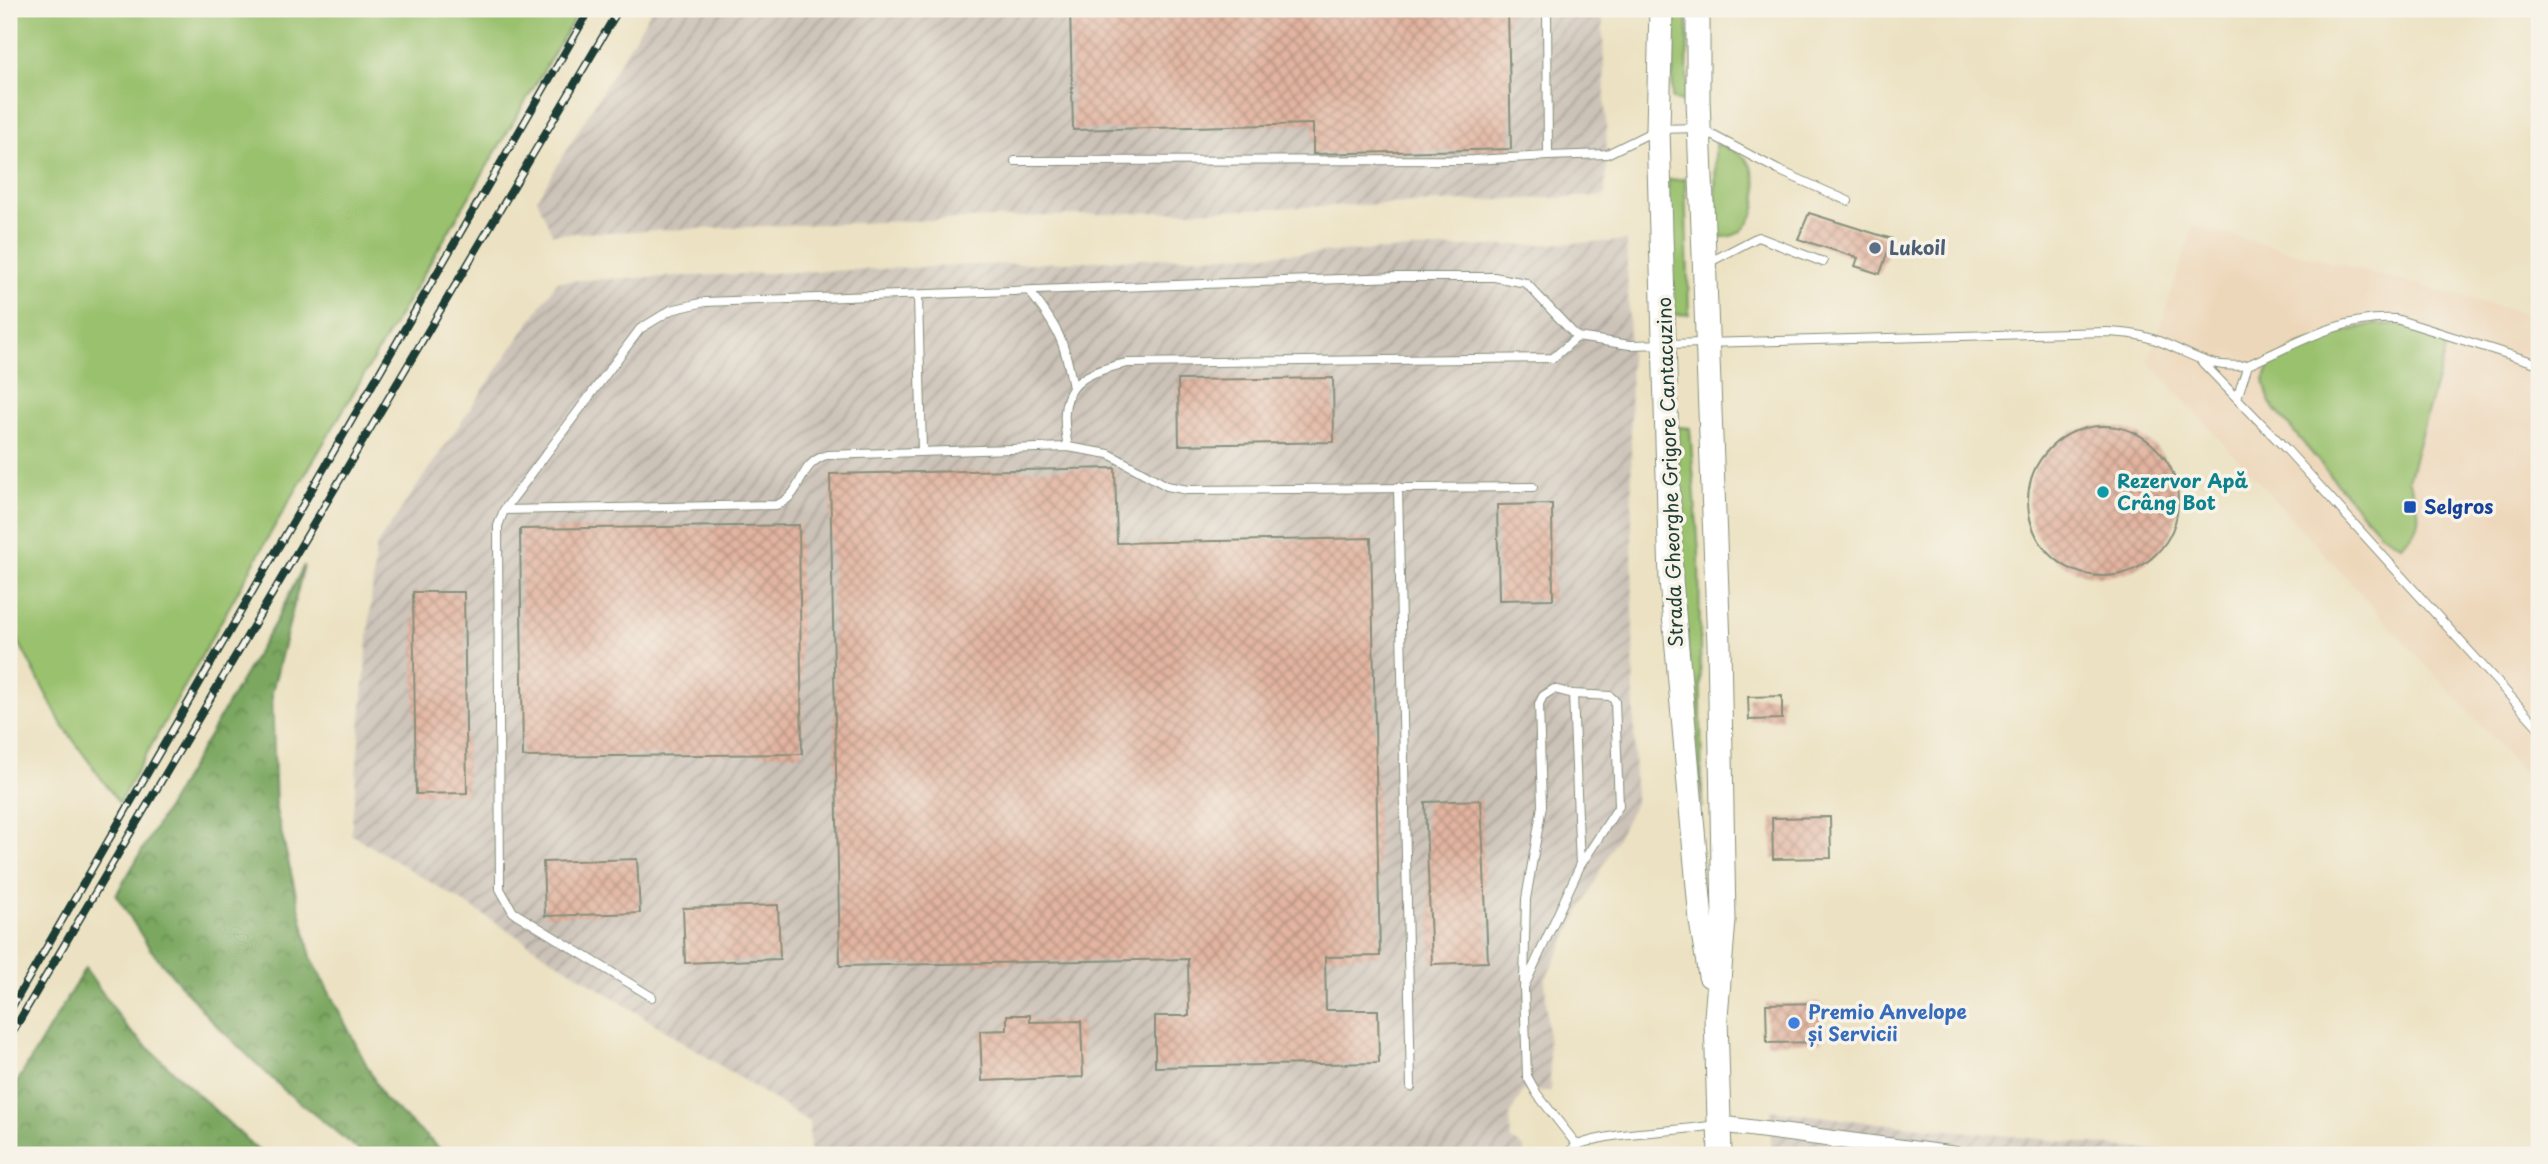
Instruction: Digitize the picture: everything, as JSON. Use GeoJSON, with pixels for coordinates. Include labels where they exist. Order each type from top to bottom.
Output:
{"type":"FeatureCollection","features":[{"type":"Feature","properties":{"kind":"main road","name":"Strada Gheorghe Grigore Cantacuzino"},"geometry":{"type":"LineString","coordinates":[[1698,9],[1699,128],[1718,631],[1723,906],[1716,1017],[1720,1155]]}},
{"type":"Feature","properties":{"kind":"main road","name":"Strada Gheorghe Grigore Cantacuzino"},"geometry":{"type":"LineString","coordinates":[[1659,10],[1658,129],[1671,580],[1701,921],[1716,1017]]}},
{"type":"Feature","properties":{"kind":"street"},"geometry":{"type":"LineString","coordinates":[[1719,1124],[1956,1155]]}},
{"type":"Feature","properties":{"kind":"lane"},"geometry":{"type":"LineString","coordinates":[[1547,9],[1548,156]]}},
{"type":"Feature","properties":{"kind":"lane"},"geometry":{"type":"LineString","coordinates":[[1015,161],[1474,160],[1607,154],[1658,129],[1699,128],[1778,170],[1848,201]]}},
{"type":"Feature","properties":{"kind":"lane"},"geometry":{"type":"LineString","coordinates":[[1704,265],[1759,237],[1823,262]]}},
{"type":"Feature","properties":{"kind":"lane"},"geometry":{"type":"LineString","coordinates":[[652,997],[513,912],[500,889],[498,526],[504,510],[640,329],[671,310],[705,302],[1397,277],[1494,277],[1526,284],[1577,337],[1630,345],[2108,332],[2133,333],[2154,339],[2202,362],[2221,366],[2248,365],[2340,325],[2378,317],[2396,318],[2539,364]]}},
{"type":"Feature","properties":{"kind":"lane"},"geometry":{"type":"LineString","coordinates":[[1030,292],[1056,325],[1066,346],[1073,388]]}},
{"type":"Feature","properties":{"kind":"lane"},"geometry":{"type":"LineString","coordinates":[[918,296],[922,452]]}},
{"type":"Feature","properties":{"kind":"lane"},"geometry":{"type":"LineString","coordinates":[[1068,447],[1064,424],[1065,403],[1073,388],[1093,371],[1127,363],[1553,358],[1577,337]]}},
{"type":"Feature","properties":{"kind":"lane"},"geometry":{"type":"LineString","coordinates":[[2202,362],[2539,728]]}},
{"type":"Feature","properties":{"kind":"lane"},"geometry":{"type":"LineString","coordinates":[[2237,398],[2248,365]]}},
{"type":"Feature","properties":{"kind":"lane"},"geometry":{"type":"LineString","coordinates":[[504,510],[776,505],[794,493],[807,466],[818,457],[1068,447],[1109,454],[1167,486],[1188,490],[1533,486]]}},
{"type":"Feature","properties":{"kind":"lane"},"geometry":{"type":"LineString","coordinates":[[1398,487],[1411,1087]]}},
{"type":"Feature","properties":{"kind":"lane"},"geometry":{"type":"LineString","coordinates":[[1524,987],[1580,866],[1619,806],[1615,701],[1610,696],[1573,694],[1554,689],[1543,696],[1539,704],[1542,806],[1526,899],[1524,987],[1527,1076],[1537,1094],[1577,1145],[1577,1155]]}},
{"type":"Feature","properties":{"kind":"lane"},"geometry":{"type":"LineString","coordinates":[[1573,694],[1580,866]]}},
{"type":"Feature","properties":{"kind":"lane"},"geometry":{"type":"LineString","coordinates":[[1565,1155],[1577,1145],[1600,1137],[1682,1131],[1719,1124]]}},
{"type":"Feature","properties":{"kind":"shaded area"},"geometry":{"type":"Polygon","coordinates":[[[652,9],[1602,9],[1607,154],[1605,196],[552,234],[537,199],[652,9]]]}},
{"type":"Feature","properties":{"kind":"shaded area"},"geometry":{"type":"Polygon","coordinates":[[[2194,226],[2539,317],[2539,789],[2148,361],[2194,226]]]}},
{"type":"Feature","properties":{"kind":"shaded area"},"geometry":{"type":"Polygon","coordinates":[[[1626,241],[1630,345],[1635,803],[1545,980],[1551,1091],[1523,1091],[1510,1115],[1511,1140],[1524,1147],[1524,1155],[810,1155],[809,1122],[351,834],[376,546],[558,281],[1626,241]]]}},
{"type":"Feature","properties":{"kind":"shaded area"},"geometry":{"type":"Polygon","coordinates":[[[1771,1110],[1850,1120],[2199,1155],[1771,1155],[1771,1110]]]}},
{"type":"Feature","properties":{"kind":"green space"},"geometry":{"type":"Polygon","coordinates":[[[9,9],[580,9],[273,529],[119,803],[61,723],[9,623],[9,9]]]}},
{"type":"Feature","properties":{"kind":"green space"},"geometry":{"type":"Polygon","coordinates":[[[1675,9],[1688,9],[1687,102],[1672,99],[1675,9]]]}},
{"type":"Feature","properties":{"kind":"green space"},"geometry":{"type":"Polygon","coordinates":[[[1715,144],[1745,158],[1751,166],[1757,186],[1755,208],[1746,226],[1736,234],[1716,238],[1715,144]]]}},
{"type":"Feature","properties":{"kind":"green space"},"geometry":{"type":"Polygon","coordinates":[[[1685,179],[1689,314],[1672,315],[1668,180],[1685,179]]]}},
{"type":"Feature","properties":{"kind":"green space"},"geometry":{"type":"Polygon","coordinates":[[[2372,324],[2422,330],[2447,344],[2408,480],[2417,506],[2418,523],[2415,531],[2401,545],[2380,533],[2270,403],[2264,380],[2271,363],[2298,346],[2372,324]]]}},
{"type":"Feature","properties":{"kind":"green space"},"geometry":{"type":"Polygon","coordinates":[[[1678,427],[1690,428],[1699,553],[1702,808],[1679,550],[1678,427]]]}},
{"type":"Feature","properties":{"kind":"green space"},"geometry":{"type":"Polygon","coordinates":[[[304,565],[272,692],[276,810],[311,957],[384,1099],[447,1155],[365,1155],[284,1090],[210,1019],[150,949],[116,895],[276,621],[304,565]]]}},
{"type":"Feature","properties":{"kind":"green space"},"geometry":{"type":"Polygon","coordinates":[[[85,968],[128,1029],[263,1155],[9,1155],[9,1096],[85,968]]]}},
{"type":"Feature","properties":{"kind":"building"},"geometry":{"type":"Polygon","coordinates":[[[1070,9],[1508,9],[1511,149],[1313,154],[1313,124],[1073,130],[1070,9]]]}},
{"type":"Feature","properties":{"kind":"building"},"geometry":{"type":"Polygon","coordinates":[[[1809,213],[1892,239],[1880,274],[1855,266],[1858,258],[1798,239],[1809,213]]]}},
{"type":"Feature","properties":{"kind":"building"},"geometry":{"type":"Polygon","coordinates":[[[1333,378],[1334,442],[1179,445],[1178,380],[1333,378]]]}},
{"type":"Feature","properties":{"kind":"building","name":"Rezervor Apă Crâng Bot"},"geometry":{"type":"Polygon","coordinates":[[[2103,426],[2132,432],[2156,448],[2172,472],[2178,501],[2172,530],[2156,554],[2132,570],[2103,576],[2074,570],[2050,554],[2034,530],[2028,501],[2034,472],[2050,448],[2074,432],[2103,426]]]}},
{"type":"Feature","properties":{"kind":"building"},"geometry":{"type":"Polygon","coordinates":[[[1115,468],[1117,543],[1371,538],[1380,956],[1325,957],[1326,1010],[1378,1010],[1379,1063],[1155,1067],[1155,1016],[1189,1016],[1188,959],[840,966],[830,474],[1115,468]]]}},
{"type":"Feature","properties":{"kind":"building"},"geometry":{"type":"Polygon","coordinates":[[[1552,504],[1553,599],[1499,600],[1497,505],[1552,504]]]}},
{"type":"Feature","properties":{"kind":"building"},"geometry":{"type":"Polygon","coordinates":[[[799,525],[802,754],[523,757],[520,529],[799,525]]]}},
{"type":"Feature","properties":{"kind":"building"},"geometry":{"type":"Polygon","coordinates":[[[413,592],[464,592],[467,793],[416,794],[413,592]]]}},
{"type":"Feature","properties":{"kind":"building"},"geometry":{"type":"Polygon","coordinates":[[[1782,696],[1782,719],[1749,720],[1748,697],[1782,696]]]}},
{"type":"Feature","properties":{"kind":"building"},"geometry":{"type":"Polygon","coordinates":[[[1481,800],[1488,962],[1432,964],[1425,802],[1481,800]]]}},
{"type":"Feature","properties":{"kind":"building"},"geometry":{"type":"Polygon","coordinates":[[[1830,817],[1831,858],[1773,859],[1772,818],[1830,817]]]}},
{"type":"Feature","properties":{"kind":"building"},"geometry":{"type":"Polygon","coordinates":[[[637,859],[640,913],[545,916],[543,862],[637,859]]]}},
{"type":"Feature","properties":{"kind":"building"},"geometry":{"type":"Polygon","coordinates":[[[778,905],[780,959],[685,963],[683,908],[778,905]]]}},
{"type":"Feature","properties":{"kind":"building","name":"Premio Anvelope și Servicii"},"geometry":{"type":"Polygon","coordinates":[[[1821,1003],[1822,1042],[1767,1043],[1766,1004],[1821,1003]]]}},
{"type":"Feature","properties":{"kind":"building"},"geometry":{"type":"Polygon","coordinates":[[[1007,1015],[1030,1015],[1030,1022],[1081,1021],[1083,1077],[982,1081],[980,1031],[1007,1030],[1007,1015]]]}},
{"type":"Feature","properties":{"kind":"railway"},"geometry":{"type":"LineString","coordinates":[[9,1012],[590,9]]}},
{"type":"Feature","properties":{"kind":"railway"},"geometry":{"type":"LineString","coordinates":[[9,1038],[619,9]]}},
{"type":"Feature","properties":{"kind":"place","name":"Lukoil"},"geometry":{"type":"Point","coordinates":[1875,248]}},
{"type":"Feature","properties":{"kind":"place","name":"Rezervor Apă Crâng Bot"},"geometry":{"type":"Point","coordinates":[2103,492]}},
{"type":"Feature","properties":{"kind":"place","name":"Selgros"},"geometry":{"type":"Point","coordinates":[2410,507]}},
{"type":"Feature","properties":{"kind":"place","name":"Premio Anvelope și Servicii"},"geometry":{"type":"Point","coordinates":[1794,1023]}}]}
